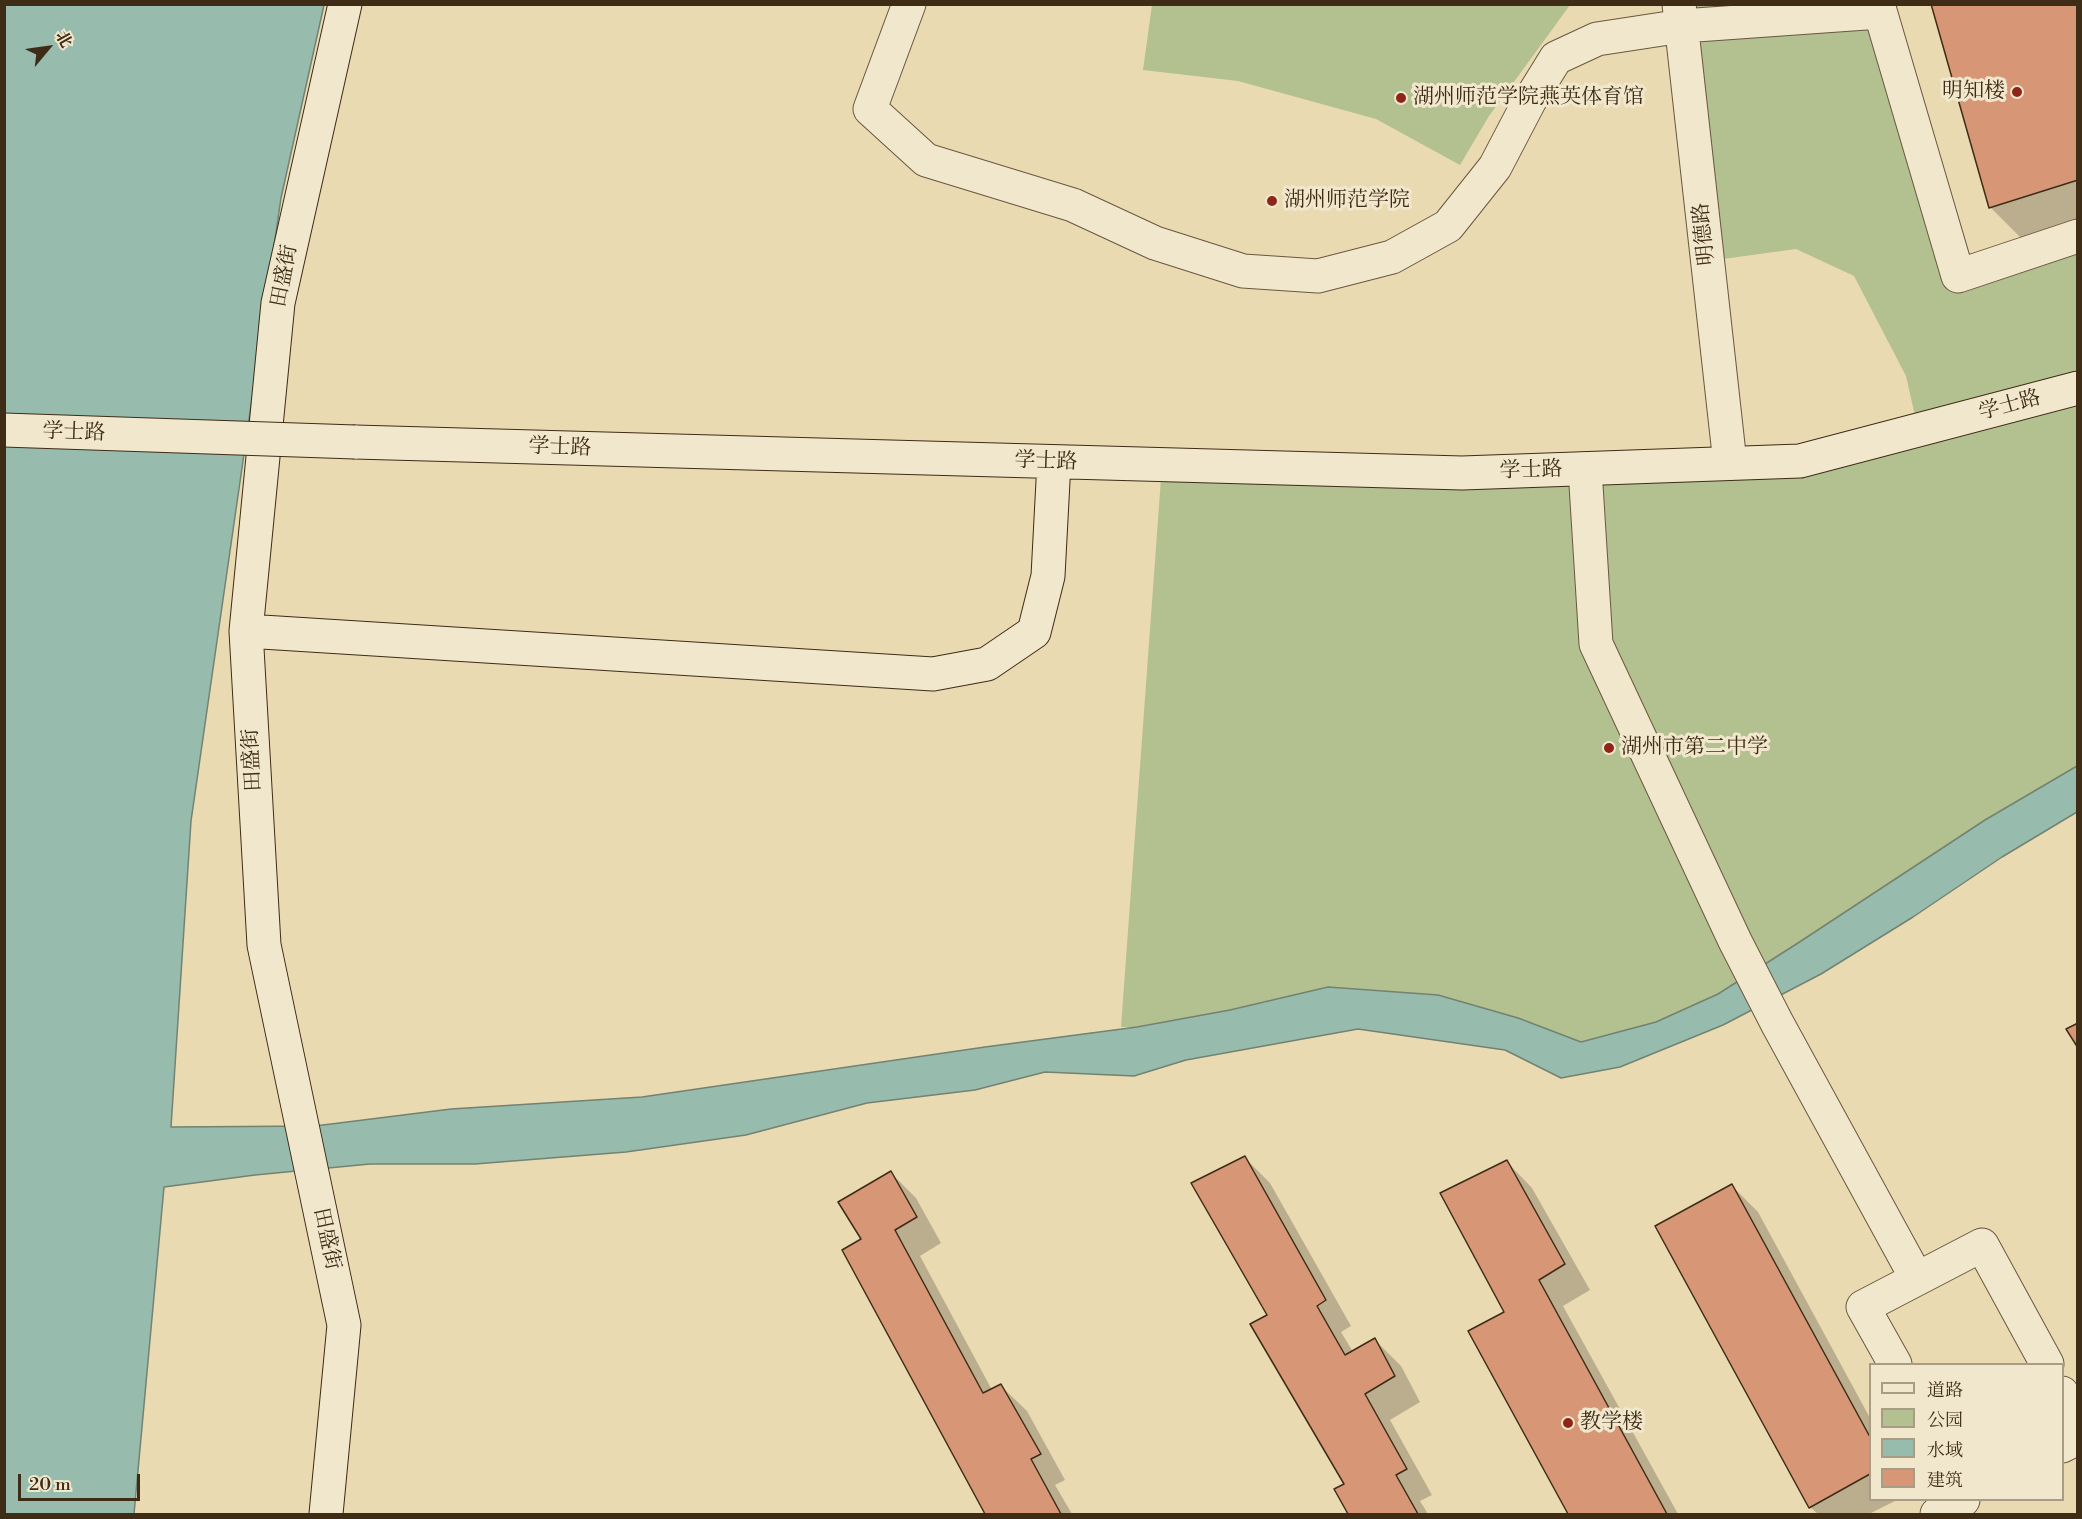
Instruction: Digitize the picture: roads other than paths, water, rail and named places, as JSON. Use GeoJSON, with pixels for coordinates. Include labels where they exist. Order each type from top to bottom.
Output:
{"type":"FeatureCollection","features":[{"type":"Feature","properties":{"kind":"street","name":"田盛街"},"geometry":{"type":"LineString","coordinates":[[326,1515],[344,1325],[264,945],[246,631],[278,303],[345,4]]}},
{"type":"Feature","properties":{"kind":"street"},"geometry":{"type":"LineString","coordinates":[[909,4],[870,109],[926,160],[1073,205],[1155,243],[1243,271],[1318,276],[1392,257],[1448,226],[1495,167],[1530,100],[1556,58],[1597,39],[1681,15],[1879,8],[1958,276],[2078,236]]}},
{"type":"Feature","properties":{"kind":"street","name":"明德路"},"geometry":{"type":"LineString","coordinates":[[1681,15],[1730,463]]}},
{"type":"Feature","properties":{"kind":"street","name":"学士路"},"geometry":{"type":"LineString","coordinates":[[4,430],[1462,473],[1800,461],[2078,388]]}},
{"type":"Feature","properties":{"kind":"street"},"geometry":{"type":"LineString","coordinates":[[246,631],[933,675],[987,664],[1034,632],[1048,576],[1054,462]]}},
{"type":"Feature","properties":{"kind":"street"},"geometry":{"type":"LineString","coordinates":[[1585,469],[1596,644],[1777,1023],[1917,1279]]}},
{"type":"Feature","properties":{"kind":"street"},"geometry":{"type":"LineString","coordinates":[[1894,1363],[1863,1307],[1982,1245],[2046,1363]]}},
{"type":"Feature","properties":{"kind":"street"},"geometry":{"type":"LineString","coordinates":[[2064,1396],[2078,1420]]}},
{"type":"Feature","properties":{"kind":"street"},"geometry":{"type":"LineString","coordinates":[[2064,1445],[2078,1438]]}},
{"type":"Feature","properties":{"kind":"street"},"geometry":{"type":"LineString","coordinates":[[1936,1515],[1961,1501]]}},
{"type":"Feature","properties":{"kind":"water"},"geometry":{"type":"Polygon","coordinates":[[[5,5],[324,5],[281,198],[191,821],[171,1127],[315,1126],[451,1109],[642,1097],[1137,1027],[1230,1010],[1328,987],[1438,995],[1518,1018],[1581,1042],[1656,1022],[1718,994],[1985,820],[2077,766],[2077,812],[2002,857],[1913,917],[1821,974],[1723,1025],[1620,1067],[1561,1078],[1505,1050],[1358,1029],[1186,1060],[1134,1076],[1045,1072],[975,1090],[867,1103],[746,1135],[626,1152],[475,1164],[370,1164],[255,1175],[164,1187],[134,1514],[5,1514],[5,5]]]}},
{"type":"Feature","properties":{"kind":"place","name":"明知楼"},"geometry":{"type":"Point","coordinates":[2017,92]}},
{"type":"Feature","properties":{"kind":"place","name":"湖州师范学院燕英体育馆"},"geometry":{"type":"Point","coordinates":[1401,98]}},
{"type":"Feature","properties":{"kind":"place","name":"湖州师范学院"},"geometry":{"type":"Point","coordinates":[1272,201]}},
{"type":"Feature","properties":{"kind":"place","name":"湖州市第二中学"},"geometry":{"type":"Point","coordinates":[1609,748]}},
{"type":"Feature","properties":{"kind":"place","name":"教学楼"},"geometry":{"type":"Point","coordinates":[1568,1423]}}]}
